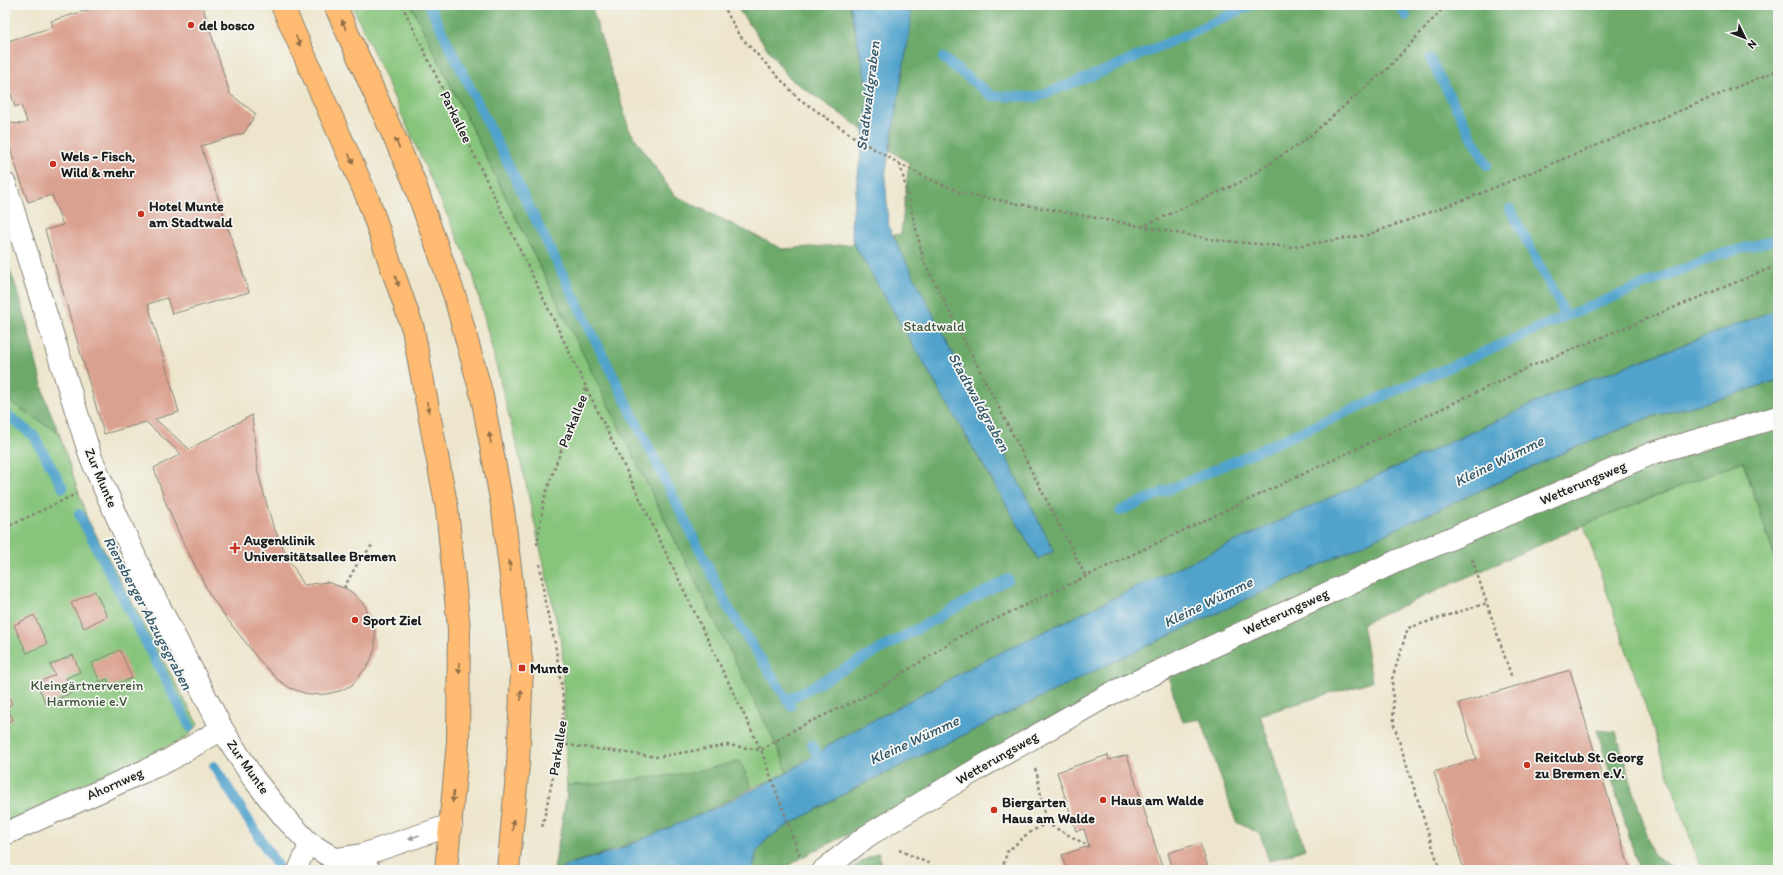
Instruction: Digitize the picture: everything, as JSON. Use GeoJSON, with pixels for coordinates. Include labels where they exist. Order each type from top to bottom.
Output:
{"type":"FeatureCollection","features":[{"type":"Feature","properties":{"kind":"main road"},"geometry":{"type":"LineString","coordinates":[[282,5],[368,199],[414,330],[447,509],[459,628],[458,742],[446,870]]}},
{"type":"Feature","properties":{"kind":"main road"},"geometry":{"type":"LineString","coordinates":[[335,5],[413,179],[455,297],[482,396],[503,510],[522,668],[518,765],[508,867]]}},
{"type":"Feature","properties":{"kind":"street","name":"Zur Munte"},"geometry":{"type":"LineString","coordinates":[[5,184],[91,458],[143,575],[222,729],[253,778],[285,818],[309,843],[336,860],[369,870]]}},
{"type":"Feature","properties":{"kind":"street","name":"Wetterungsweg"},"geometry":{"type":"LineString","coordinates":[[824,870],[867,836],[1022,743],[1110,694],[1395,562],[1653,453],[1778,417]]}},
{"type":"Feature","properties":{"kind":"street","name":"Ahornweg"},"geometry":{"type":"LineString","coordinates":[[5,834],[169,760],[222,729]]}},
{"type":"Feature","properties":{"kind":"street"},"geometry":{"type":"LineString","coordinates":[[336,860],[362,856],[451,825]]}},
{"type":"Feature","properties":{"kind":"lane"},"geometry":{"type":"LineString","coordinates":[[297,870],[309,843]]}},
{"type":"Feature","properties":{"kind":"path","name":"Parkallee"},"geometry":{"type":"LineString","coordinates":[[402,5],[586,388],[557,461],[544,499],[537,543],[538,550]]}},
{"type":"Feature","properties":{"kind":"path"},"geometry":{"type":"LineString","coordinates":[[723,5],[739,35],[798,98],[857,139],[927,178],[965,194],[1216,240],[1289,247],[1367,235],[1474,196],[1778,70]]}},
{"type":"Feature","properties":{"kind":"path"},"geometry":{"type":"LineString","coordinates":[[1141,227],[1243,181],[1304,141],[1387,69],[1446,5]]}},
{"type":"Feature","properties":{"kind":"path"},"geometry":{"type":"LineString","coordinates":[[900,164],[924,262],[1086,577]]}},
{"type":"Feature","properties":{"kind":"path"},"geometry":{"type":"LineString","coordinates":[[560,744],[657,757],[728,746],[761,750],[797,728],[874,692],[962,634],[1534,365],[1778,265]]}},
{"type":"Feature","properties":{"kind":"path"},"geometry":{"type":"LineString","coordinates":[[586,388],[761,750],[794,837]]}},
{"type":"Feature","properties":{"kind":"path"},"geometry":{"type":"LineString","coordinates":[[5,528],[102,481]]}},
{"type":"Feature","properties":{"kind":"path"},"geometry":{"type":"LineString","coordinates":[[1463,533],[1512,678]]}},
{"type":"Feature","properties":{"kind":"path"},"geometry":{"type":"LineString","coordinates":[[344,588],[356,566],[374,544]]}},
{"type":"Feature","properties":{"kind":"path","name":"Parkallee"},"geometry":{"type":"LineString","coordinates":[[539,558],[545,603],[555,643],[564,704],[560,744],[541,831]]}},
{"type":"Feature","properties":{"kind":"path"},"geometry":{"type":"LineString","coordinates":[[1440,870],[1394,725],[1392,680],[1408,628],[1487,603]]}},
{"type":"Feature","properties":{"kind":"path"},"geometry":{"type":"LineString","coordinates":[[1022,743],[1038,774],[1046,823]]}},
{"type":"Feature","properties":{"kind":"path"},"geometry":{"type":"LineString","coordinates":[[1046,823],[1089,846]]}},
{"type":"Feature","properties":{"kind":"path"},"geometry":{"type":"LineString","coordinates":[[1002,870],[1007,852],[1026,834],[1046,823]]}},
{"type":"Feature","properties":{"kind":"path"},"geometry":{"type":"LineString","coordinates":[[867,836],[930,864],[932,870]]}},
{"type":"Feature","properties":{"kind":"green space"},"geometry":{"type":"Polygon","coordinates":[[[352,5],[411,5],[782,757],[787,773],[570,864],[559,870],[554,870],[567,794],[562,646],[523,471],[472,270],[352,5]]]}},
{"type":"Feature","properties":{"kind":"green space","name":"Stadtwald"},"geometry":{"type":"Polygon","coordinates":[[[411,5],[591,5],[629,129],[674,195],[782,249],[854,244],[1038,559],[1054,551],[892,235],[901,234],[909,163],[890,150],[910,24],[910,5],[1778,5],[1778,309],[1563,390],[1143,584],[983,661],[837,740],[787,773],[782,757],[411,5]]]}},
{"type":"Feature","properties":{"kind":"green space"},"geometry":{"type":"Polygon","coordinates":[[[735,5],[850,5],[869,95],[865,131],[789,78],[735,5]]]}},
{"type":"Feature","properties":{"kind":"green space"},"geometry":{"type":"Polygon","coordinates":[[[5,256],[21,301],[46,401],[59,433],[5,399],[5,256]]]}},
{"type":"Feature","properties":{"kind":"green space"},"geometry":{"type":"Polygon","coordinates":[[[1778,380],[1778,568],[1743,461],[1584,525],[1362,624],[1372,681],[1260,715],[1305,849],[1269,861],[1260,834],[1236,822],[1201,719],[1183,722],[1168,677],[1245,623],[861,828],[812,852],[781,870],[753,870],[756,853],[766,840],[782,829],[851,790],[1107,665],[1413,521],[1569,450],[1650,417],[1723,398],[1778,380]]]}},
{"type":"Feature","properties":{"kind":"green space","name":"Kleingärtnerverein Harmonie e.V"},"geometry":{"type":"Polygon","coordinates":[[[5,399],[59,433],[87,518],[198,725],[186,738],[5,823],[5,399]]]}},
{"type":"Feature","properties":{"kind":"green space"},"geometry":{"type":"Polygon","coordinates":[[[1743,461],[1778,568],[1778,870],[1701,870],[1584,525],[1743,461]]]}},
{"type":"Feature","properties":{"kind":"green space"},"geometry":{"type":"Polygon","coordinates":[[[1597,730],[1616,732],[1653,855],[1677,870],[1639,870],[1597,730]]]}},
{"type":"Feature","properties":{"kind":"green space"},"geometry":{"type":"Polygon","coordinates":[[[740,761],[752,788],[646,838],[554,870],[567,794],[567,785],[597,784],[690,773],[740,761]]]}},
{"type":"Feature","properties":{"kind":"green space"},"geometry":{"type":"Polygon","coordinates":[[[878,852],[884,870],[849,870],[878,852]]]}},
{"type":"Feature","properties":{"kind":"water"},"geometry":{"type":"Polygon","coordinates":[[[850,5],[910,5],[911,24],[885,176],[889,228],[1054,551],[1038,559],[854,244],[851,226],[869,95],[850,5]]]}},
{"type":"Feature","properties":{"kind":"water","name":"Kleine Wümme"},"geometry":{"type":"Polygon","coordinates":[[[1778,309],[1778,380],[1723,398],[1650,417],[1569,450],[1413,521],[1107,665],[851,790],[782,829],[766,840],[756,853],[753,870],[559,870],[570,864],[615,851],[715,808],[787,773],[837,740],[983,661],[1143,584],[1563,390],[1778,309]]]}},
{"type":"Feature","properties":{"kind":"building","name":"Hotel Munte am Stadtwald"},"geometry":{"type":"Polygon","coordinates":[[[104,5],[202,5],[230,94],[256,114],[244,133],[201,146],[249,292],[172,314],[167,298],[148,304],[179,412],[155,419],[189,449],[252,415],[258,473],[273,526],[288,558],[304,585],[327,582],[347,589],[355,595],[365,606],[375,632],[375,649],[369,664],[352,685],[340,691],[310,695],[290,688],[277,679],[260,661],[209,593],[181,538],[165,501],[154,468],[181,454],[146,422],[104,434],[45,230],[63,225],[52,195],[28,202],[5,134],[5,127],[7,123],[24,124],[27,122],[21,105],[15,107],[5,75],[5,42],[53,27],[51,21],[104,5]]]}},
{"type":"Feature","properties":{"kind":"building"},"geometry":{"type":"Polygon","coordinates":[[[95,591],[107,616],[84,628],[71,603],[95,591]]]}},
{"type":"Feature","properties":{"kind":"building"},"geometry":{"type":"Polygon","coordinates":[[[34,615],[47,644],[27,653],[14,625],[34,615]]]}},
{"type":"Feature","properties":{"kind":"building"},"geometry":{"type":"Polygon","coordinates":[[[120,650],[132,678],[110,687],[107,679],[100,682],[92,663],[120,650]]]}},
{"type":"Feature","properties":{"kind":"building"},"geometry":{"type":"Polygon","coordinates":[[[73,655],[80,672],[66,678],[73,692],[46,704],[37,683],[55,675],[50,665],[73,655]]]}},
{"type":"Feature","properties":{"kind":"building","name":"Reitclub St. Georg zu Bremen e.V."},"geometry":{"type":"Polygon","coordinates":[[[1570,670],[1630,870],[1464,870],[1434,772],[1476,759],[1459,703],[1570,670]]]}},
{"type":"Feature","properties":{"kind":"building"},"geometry":{"type":"Polygon","coordinates":[[[7,692],[12,704],[7,707],[13,720],[5,723],[5,693],[7,692]]]}},
{"type":"Feature","properties":{"kind":"building","name":"Haus am Walde"},"geometry":{"type":"Polygon","coordinates":[[[1108,755],[1109,760],[1127,755],[1163,870],[1066,870],[1062,855],[1089,846],[1084,829],[1076,831],[1057,772],[1108,755]]]}},
{"type":"Feature","properties":{"kind":"building"},"geometry":{"type":"Polygon","coordinates":[[[1200,843],[1209,870],[1173,870],[1168,853],[1200,843]]]}},
{"type":"Feature","properties":{"kind":"waterway"},"geometry":{"type":"LineString","coordinates":[[429,5],[729,609],[791,706]]}},
{"type":"Feature","properties":{"kind":"waterway"},"geometry":{"type":"LineString","coordinates":[[943,58],[992,96],[1036,97],[1109,69],[1252,5]]}},
{"type":"Feature","properties":{"kind":"waterway"},"geometry":{"type":"LineString","coordinates":[[1400,5],[1406,16]]}},
{"type":"Feature","properties":{"kind":"waterway"},"geometry":{"type":"LineString","coordinates":[[1430,59],[1487,165]]}},
{"type":"Feature","properties":{"kind":"waterway"},"geometry":{"type":"LineString","coordinates":[[1510,209],[1566,316]]}},
{"type":"Feature","properties":{"kind":"waterway"},"geometry":{"type":"LineString","coordinates":[[1120,511],[1566,316],[1718,255],[1778,239]]}},
{"type":"Feature","properties":{"kind":"waterway","name":"Riensberger Abzugsgraben"},"geometry":{"type":"LineString","coordinates":[[5,413],[34,436],[63,488]]}},
{"type":"Feature","properties":{"kind":"waterway","name":"Riensberger Abzugsgraben"},"geometry":{"type":"LineString","coordinates":[[79,514],[190,727]]}},
{"type":"Feature","properties":{"kind":"waterway"},"geometry":{"type":"LineString","coordinates":[[788,700],[1008,579]]}},
{"type":"Feature","properties":{"kind":"waterway"},"geometry":{"type":"LineString","coordinates":[[812,745],[822,764]]}},
{"type":"Feature","properties":{"kind":"waterway","name":"Riensberger Abzugsgraben"},"geometry":{"type":"LineString","coordinates":[[214,766],[280,870]]}},
{"type":"Feature","properties":{"kind":"place","name":"del bosco"},"geometry":{"type":"Point","coordinates":[191,25]}},
{"type":"Feature","properties":{"kind":"place","name":"Wels - Fisch, Wild & mehr"},"geometry":{"type":"Point","coordinates":[53,164]}},
{"type":"Feature","properties":{"kind":"place","name":"Hotel Munte am Stadtwald"},"geometry":{"type":"Point","coordinates":[141,214]}},
{"type":"Feature","properties":{"kind":"place","name":"Augenklinik Universitätsallee Bremen"},"geometry":{"type":"Point","coordinates":[235,548]}},
{"type":"Feature","properties":{"kind":"place","name":"Sport Ziel"},"geometry":{"type":"Point","coordinates":[355,620]}},
{"type":"Feature","properties":{"kind":"place","name":"Munte"},"geometry":{"type":"Point","coordinates":[522,668]}},
{"type":"Feature","properties":{"kind":"place","name":"Reitclub St. Georg zu Bremen e.V."},"geometry":{"type":"Point","coordinates":[1527,765]}},
{"type":"Feature","properties":{"kind":"place","name":"Haus am Walde"},"geometry":{"type":"Point","coordinates":[1103,800]}},
{"type":"Feature","properties":{"kind":"place","name":"Biergarten Haus am Walde"},"geometry":{"type":"Point","coordinates":[994,810]}},
{"type":"Feature","properties":{"kind":"water label","name":"Stadtwaldgraben"},"geometry":{"type":"Point","coordinates":[868,96]}},
{"type":"Feature","properties":{"kind":"water label","name":"Stadtwaldgraben"},"geometry":{"type":"Point","coordinates":[979,402]}}]}
